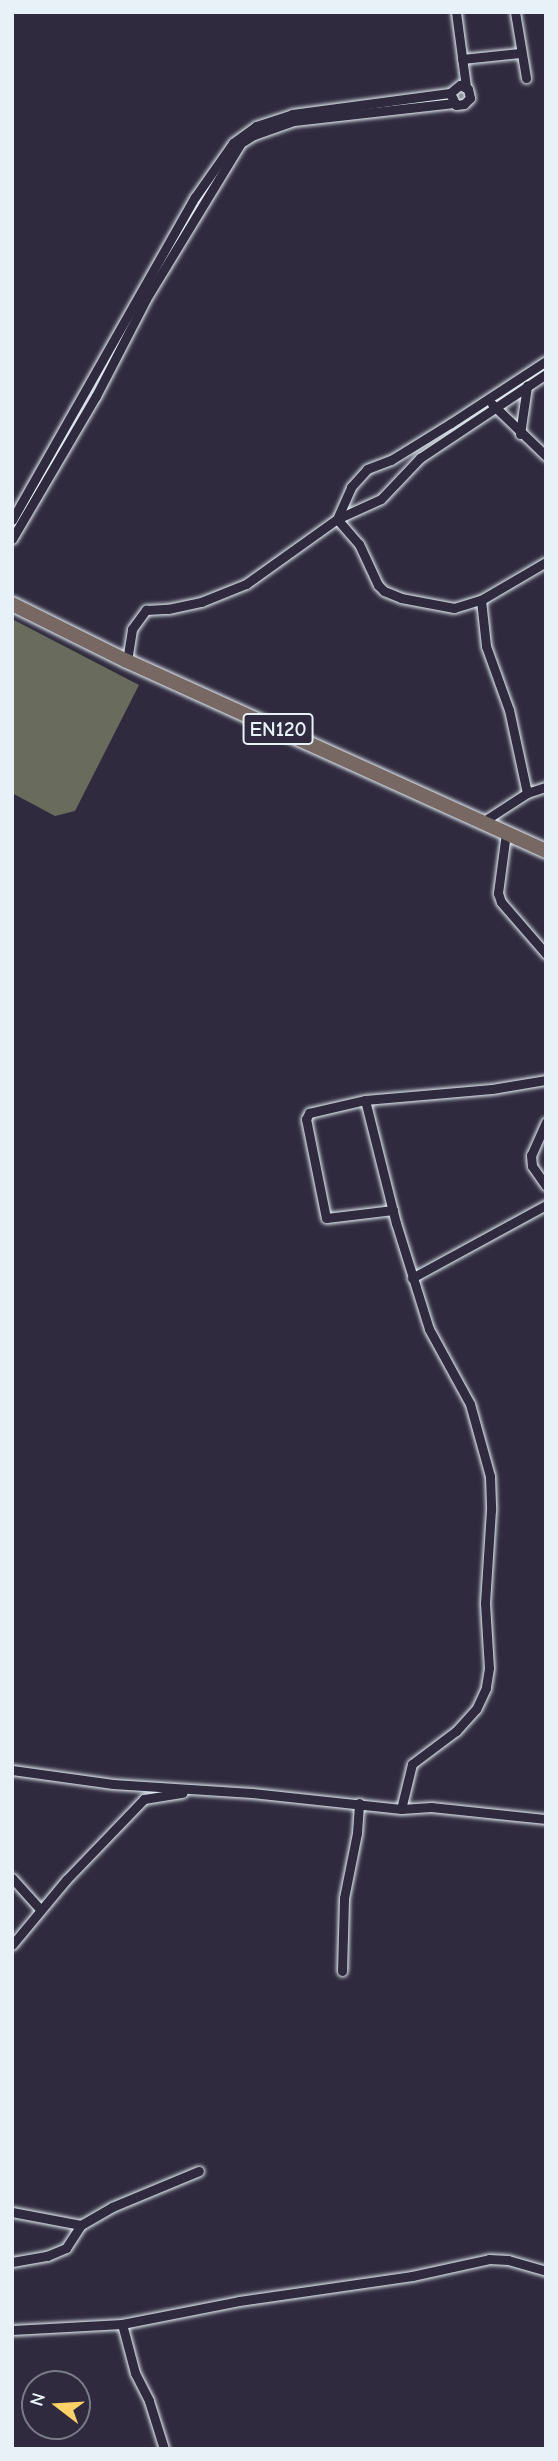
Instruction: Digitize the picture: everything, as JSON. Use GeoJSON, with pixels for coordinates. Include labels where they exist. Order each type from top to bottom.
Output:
{"type":"FeatureCollection","features":[{"type":"Feature","properties":{"kind":"highway","name":"EN120"},"geometry":{"type":"LineString","coordinates":[[12,604],[127,661],[546,851]]}},
{"type":"Feature","properties":{"kind":"street"},"geometry":{"type":"LineString","coordinates":[[12,539],[96,396],[146,299],[242,143],[254,135],[294,121],[454,103],[462,105],[469,100],[456,12]]}},
{"type":"Feature","properties":{"kind":"street"},"geometry":{"type":"LineString","coordinates":[[515,12],[526,78]]}},
{"type":"Feature","properties":{"kind":"street"},"geometry":{"type":"LineString","coordinates":[[461,59],[520,53]]}},
{"type":"Feature","properties":{"kind":"street"},"geometry":{"type":"LineString","coordinates":[[12,520],[195,197],[233,143],[256,126],[292,114],[450,93],[456,86],[466,87]]}},
{"type":"Feature","properties":{"kind":"street"},"geometry":{"type":"LineString","coordinates":[[450,93],[454,103]]}},
{"type":"Feature","properties":{"kind":"street"},"geometry":{"type":"LineString","coordinates":[[337,519],[358,477],[367,468],[391,460],[546,360]]}},
{"type":"Feature","properties":{"kind":"street"},"geometry":{"type":"LineString","coordinates":[[127,661],[132,629],[146,610],[168,610],[201,602],[246,584],[337,519],[381,499],[430,451],[546,374]]}},
{"type":"Feature","properties":{"kind":"street"},"geometry":{"type":"LineString","coordinates":[[520,434],[527,386]]}},
{"type":"Feature","properties":{"kind":"street"},"geometry":{"type":"LineString","coordinates":[[489,399],[520,434],[546,456]]}},
{"type":"Feature","properties":{"kind":"street"},"geometry":{"type":"LineString","coordinates":[[391,460],[403,475]]}},
{"type":"Feature","properties":{"kind":"street"},"geometry":{"type":"LineString","coordinates":[[337,519],[359,544],[378,585],[384,591],[411,600],[454,608],[481,600],[546,562]]}},
{"type":"Feature","properties":{"kind":"street"},"geometry":{"type":"LineString","coordinates":[[481,600],[486,646],[509,710],[527,793]]}},
{"type":"Feature","properties":{"kind":"street"},"geometry":{"type":"LineString","coordinates":[[484,821],[527,793],[546,787]]}},
{"type":"Feature","properties":{"kind":"street"},"geometry":{"type":"LineString","coordinates":[[506,833],[498,893],[501,902],[546,954]]}},
{"type":"Feature","properties":{"kind":"street"},"geometry":{"type":"LineString","coordinates":[[393,1210],[330,1220],[324,1211],[306,1118],[313,1110],[365,1100],[492,1089],[546,1080]]}},
{"type":"Feature","properties":{"kind":"street"},"geometry":{"type":"LineString","coordinates":[[365,1100],[412,1278],[429,1329],[470,1404],[490,1476],[491,1510],[485,1603],[489,1668],[486,1688],[476,1709],[456,1731],[412,1764],[401,1809]]}},
{"type":"Feature","properties":{"kind":"street"},"geometry":{"type":"LineString","coordinates":[[546,1122],[531,1155],[532,1166],[546,1186]]}},
{"type":"Feature","properties":{"kind":"street"},"geometry":{"type":"LineString","coordinates":[[412,1278],[546,1205]]}},
{"type":"Feature","properties":{"kind":"street"},"geometry":{"type":"LineString","coordinates":[[12,1770],[199,1791],[359,1803],[401,1809],[431,1807],[546,1819]]}},
{"type":"Feature","properties":{"kind":"street"},"geometry":{"type":"LineString","coordinates":[[12,1945],[40,1909],[112,1829],[144,1799],[199,1791]]}},
{"type":"Feature","properties":{"kind":"street"},"geometry":{"type":"LineString","coordinates":[[342,1971],[344,1898],[357,1833],[359,1803]]}},
{"type":"Feature","properties":{"kind":"street"},"geometry":{"type":"LineString","coordinates":[[12,1878],[40,1909]]}},
{"type":"Feature","properties":{"kind":"street"},"geometry":{"type":"LineString","coordinates":[[12,2262],[47,2256],[66,2248],[80,2225],[112,2207],[199,2171]]}},
{"type":"Feature","properties":{"kind":"street"},"geometry":{"type":"LineString","coordinates":[[12,2212],[80,2225]]}},
{"type":"Feature","properties":{"kind":"street"},"geometry":{"type":"LineString","coordinates":[[12,2330],[122,2324],[239,2301],[412,2276],[489,2259],[508,2260],[546,2271]]}},
{"type":"Feature","properties":{"kind":"street"},"geometry":{"type":"LineString","coordinates":[[122,2324],[135,2373],[149,2401],[164,2449]]}},
{"type":"Feature","properties":{"kind":"green space"},"geometry":{"type":"Polygon","coordinates":[[[12,619],[139,685],[75,811],[55,816],[12,793],[12,619]]]}}]}
